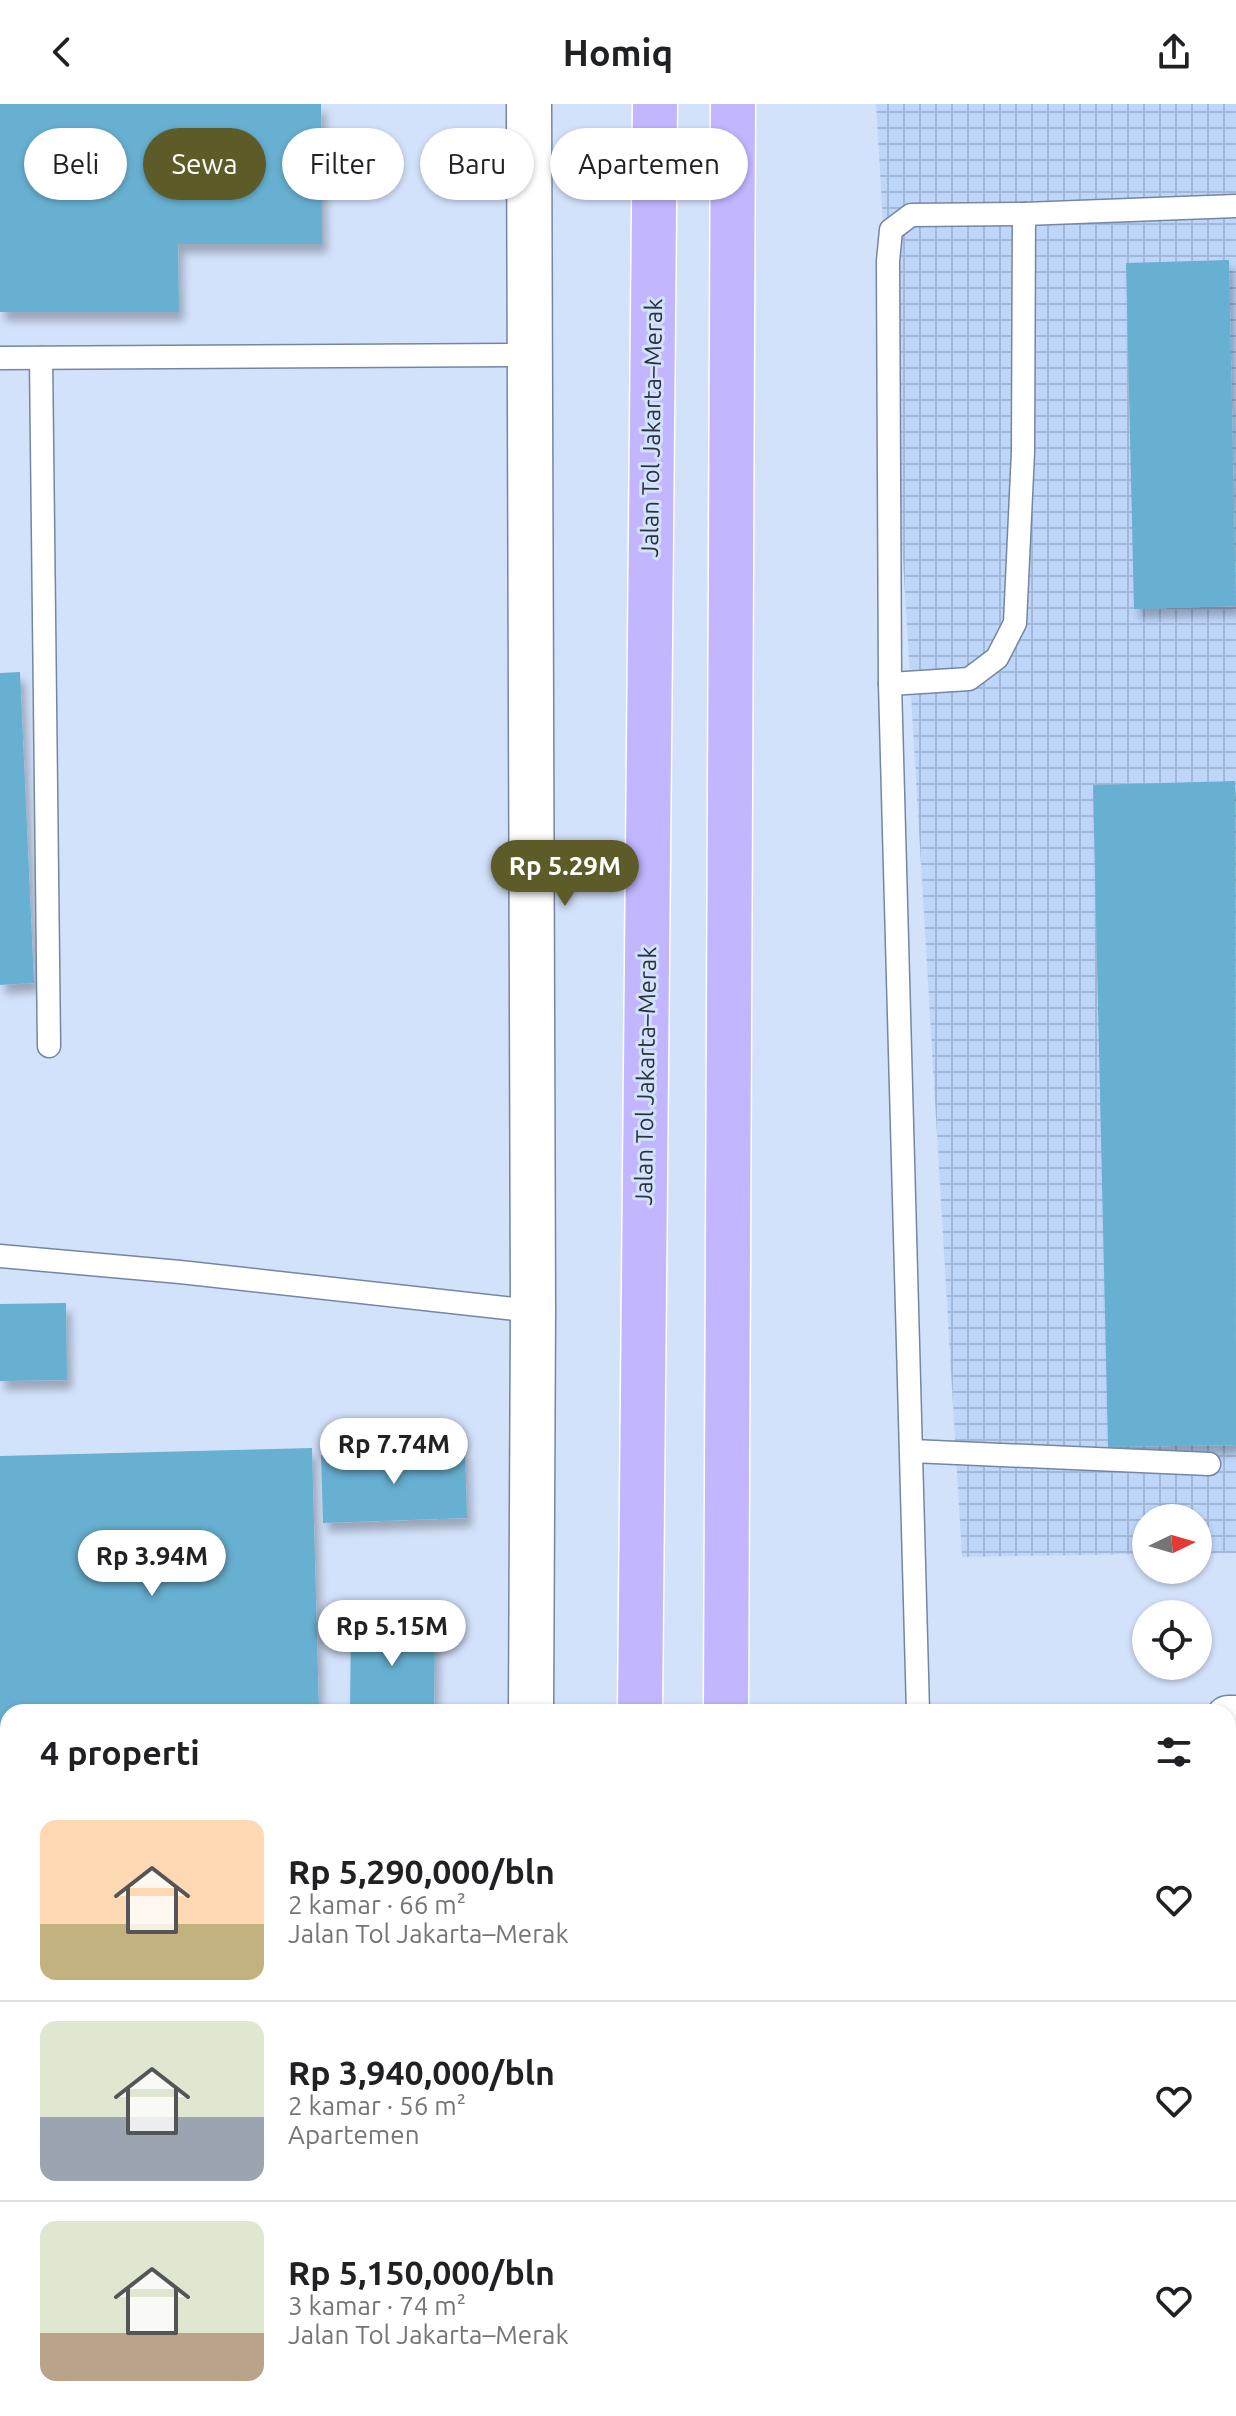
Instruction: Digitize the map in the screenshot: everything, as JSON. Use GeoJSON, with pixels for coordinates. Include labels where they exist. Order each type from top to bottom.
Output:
{"type":"FeatureCollection","features":[{"type":"Feature","properties":{"kind":"highway","name":"Jalan Tol Jakarta–Merak"},"geometry":{"type":"LineString","coordinates":[[640,1704],[655,104]]}},
{"type":"Feature","properties":{"kind":"highway"},"geometry":{"type":"LineString","coordinates":[[726,1704],[733,104]]}},
{"type":"Feature","properties":{"kind":"street"},"geometry":{"type":"LineString","coordinates":[[529,104],[533,1311],[531,1704]]}},
{"type":"Feature","properties":{"kind":"lane"},"geometry":{"type":"LineString","coordinates":[[918,1704],[890,684],[888,261],[891,230],[911,215],[1236,206]]}},
{"type":"Feature","properties":{"kind":"lane"},"geometry":{"type":"LineString","coordinates":[[890,684],[969,679],[997,658],[1015,623],[1023,452],[1024,214]]}},
{"type":"Feature","properties":{"kind":"lane"},"geometry":{"type":"LineString","coordinates":[[0,358],[529,355]]}},
{"type":"Feature","properties":{"kind":"lane"},"geometry":{"type":"LineString","coordinates":[[41,358],[49,1046]]}},
{"type":"Feature","properties":{"kind":"lane"},"geometry":{"type":"LineString","coordinates":[[0,1256],[180,1272],[533,1311]]}},
{"type":"Feature","properties":{"kind":"lane"},"geometry":{"type":"LineString","coordinates":[[912,1451],[1209,1464]]}},
{"type":"Feature","properties":{"kind":"shaded area"},"geometry":{"type":"Polygon","coordinates":[[[876,104],[1236,104],[1236,1553],[1212,1554],[1212,1504],[1132,1504],[1132,1554],[962,1557],[876,104]]]}},
{"type":"Feature","properties":{"kind":"building"},"geometry":{"type":"Polygon","coordinates":[[[0,104],[321,104],[321,128],[282,128],[282,200],[322,200],[322,244],[178,244],[179,312],[0,312],[0,104]]]}},
{"type":"Feature","properties":{"kind":"building"},"geometry":{"type":"Polygon","coordinates":[[[1229,260],[1236,606],[1134,609],[1126,263],[1229,260]]]}},
{"type":"Feature","properties":{"kind":"building"},"geometry":{"type":"Polygon","coordinates":[[[20,672],[34,983],[0,985],[0,673],[20,672]]]}},
{"type":"Feature","properties":{"kind":"building"},"geometry":{"type":"Polygon","coordinates":[[[1235,781],[1236,1445],[1108,1447],[1093,785],[1235,781]]]}},
{"type":"Feature","properties":{"kind":"building"},"geometry":{"type":"Polygon","coordinates":[[[66,1303],[67,1380],[0,1381],[0,1304],[66,1303]]]}},
{"type":"Feature","properties":{"kind":"building"},"geometry":{"type":"Polygon","coordinates":[[[312,1448],[319,1704],[0,1704],[0,1456],[312,1448]]]}},
{"type":"Feature","properties":{"kind":"building"},"geometry":{"type":"Polygon","coordinates":[[[465,1450],[467,1518],[323,1523],[321,1455],[465,1450]]]}},
{"type":"Feature","properties":{"kind":"building"},"geometry":{"type":"Polygon","coordinates":[[[351,1624],[435,1625],[434,1704],[350,1704],[351,1624]]]}}]}
